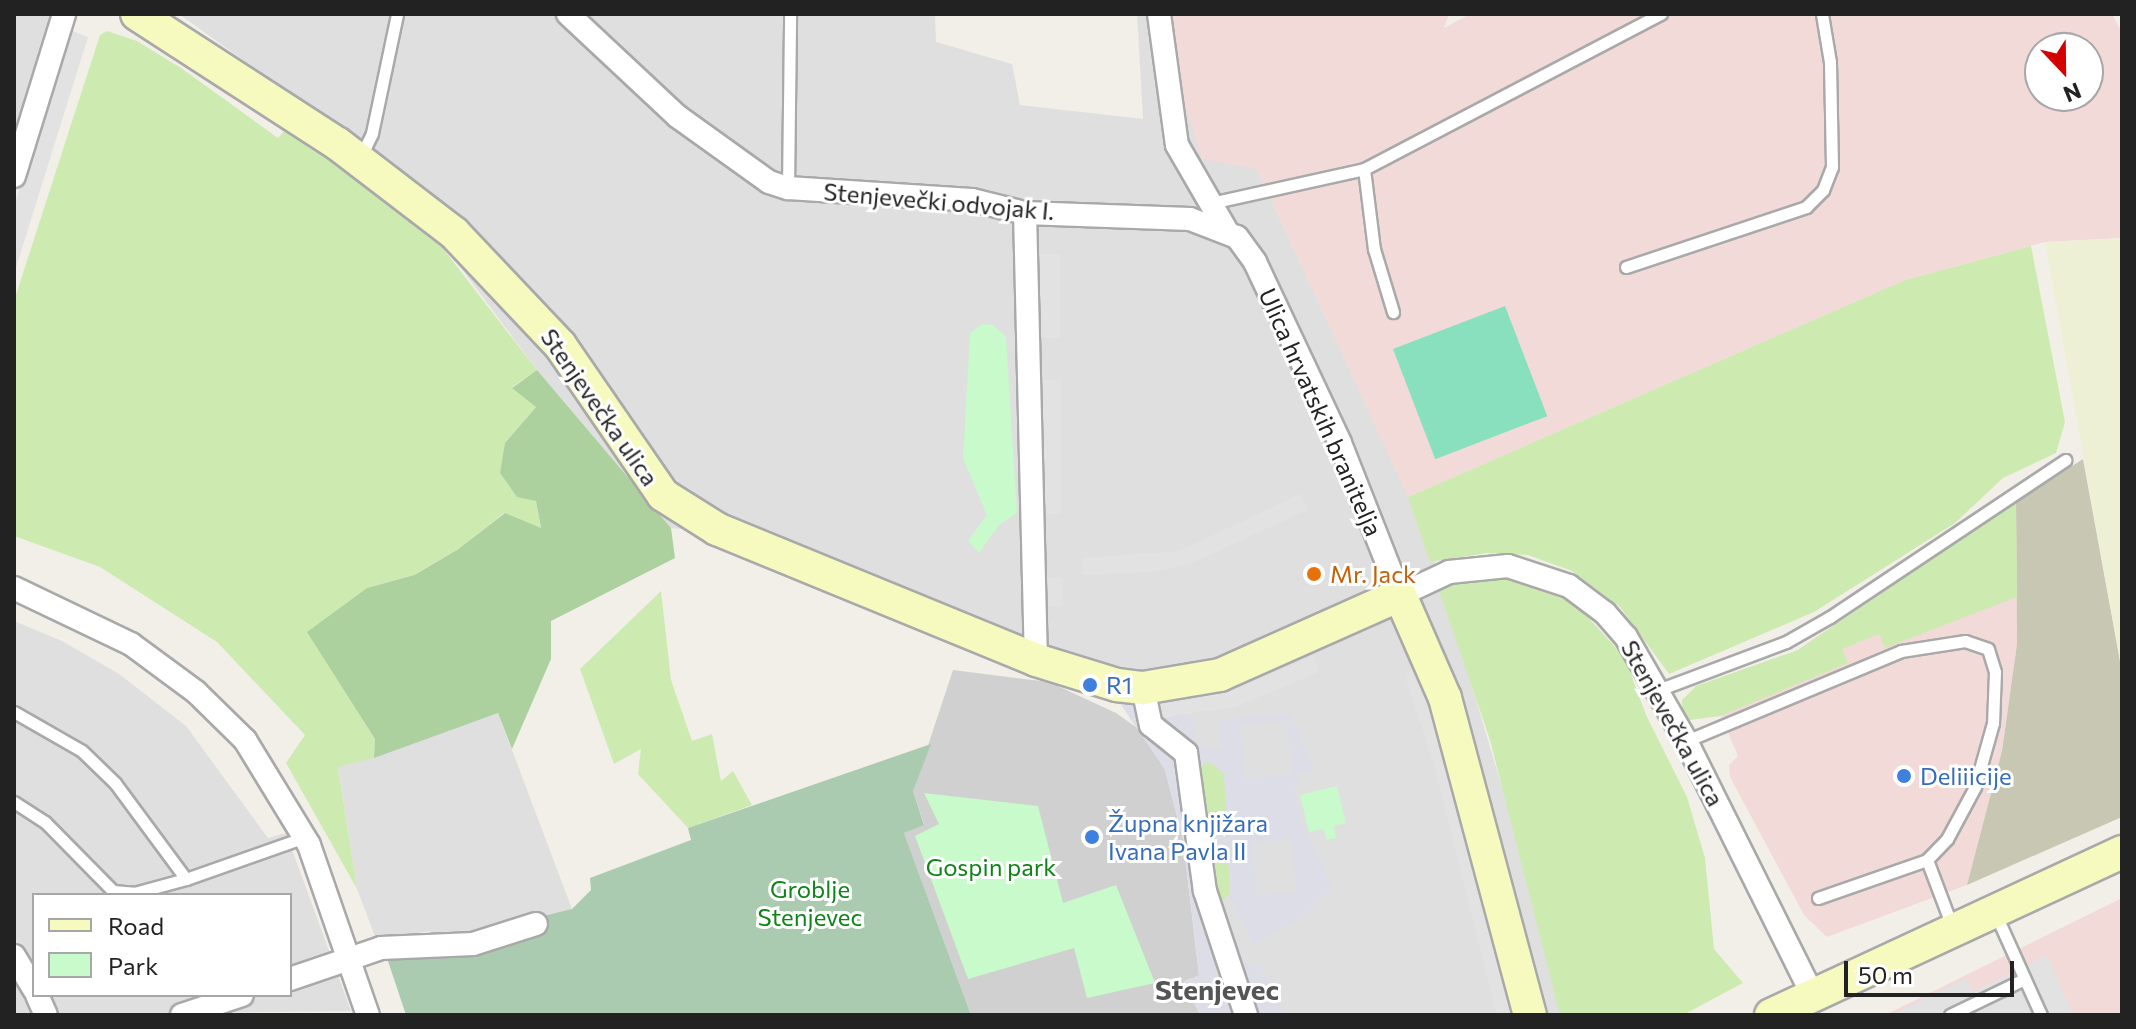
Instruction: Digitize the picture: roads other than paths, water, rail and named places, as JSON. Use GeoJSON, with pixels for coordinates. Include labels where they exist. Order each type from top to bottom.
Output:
{"type":"FeatureCollection","features":[{"type":"Feature","properties":{"kind":"street"},"geometry":{"type":"LineString","coordinates":[[14,176],[64,14]]}},
{"type":"Feature","properties":{"kind":"street","name":"Stenjevečka ulica"},"geometry":{"type":"LineString","coordinates":[[137,14],[204,53],[359,159],[454,233],[534,315],[580,372],[663,495],[689,514],[1036,660],[1117,685],[1143,688],[1220,675],[1432,578],[1474,567],[1536,572],[1569,586],[1605,613],[1658,690],[1813,996]]}},
{"type":"Feature","properties":{"kind":"street","name":"Stenjevečki odvojak I."},"geometry":{"type":"LineString","coordinates":[[568,14],[677,116],[769,182],[788,188],[972,200],[1025,213],[1154,216],[1226,230]]}},
{"type":"Feature","properties":{"kind":"street"},"geometry":{"type":"LineString","coordinates":[[1159,14],[1177,145],[1226,230]]}},
{"type":"Feature","properties":{"kind":"street"},"geometry":{"type":"LineString","coordinates":[[1025,213],[1036,660]]}},
{"type":"Feature","properties":{"kind":"street","name":"Ulica hrvatskih branitelja"},"geometry":{"type":"LineString","coordinates":[[1226,230],[1245,246],[1275,304],[1340,443],[1445,698],[1530,1015]]}},
{"type":"Feature","properties":{"kind":"street"},"geometry":{"type":"LineString","coordinates":[[14,588],[101,626],[196,692],[245,740],[305,837],[368,1015]]}},
{"type":"Feature","properties":{"kind":"street"},"geometry":{"type":"LineString","coordinates":[[1143,688],[1151,725],[1186,753],[1205,891],[1246,1015]]}},
{"type":"Feature","properties":{"kind":"street"},"geometry":{"type":"LineString","coordinates":[[1771,1015],[2122,852]]}},
{"type":"Feature","properties":{"kind":"street"},"geometry":{"type":"LineString","coordinates":[[292,978],[381,948],[473,944],[536,924]]}},
{"type":"Feature","properties":{"kind":"street"},"geometry":{"type":"LineString","coordinates":[[14,956],[32,986]]}},
{"type":"Feature","properties":{"kind":"street"},"geometry":{"type":"LineString","coordinates":[[188,1014],[236,997]]}},
{"type":"Feature","properties":{"kind":"lane"},"geometry":{"type":"LineString","coordinates":[[359,159],[372,133],[397,14]]}},
{"type":"Feature","properties":{"kind":"lane"},"geometry":{"type":"LineString","coordinates":[[788,188],[790,14]]}},
{"type":"Feature","properties":{"kind":"lane"},"geometry":{"type":"LineString","coordinates":[[1211,203],[1364,169],[1661,14]]}},
{"type":"Feature","properties":{"kind":"lane"},"geometry":{"type":"LineString","coordinates":[[1626,267],[1806,207],[1823,190],[1832,167],[1830,62],[1822,14]]}},
{"type":"Feature","properties":{"kind":"lane"},"geometry":{"type":"LineString","coordinates":[[1364,169],[1374,249],[1393,312]]}},
{"type":"Feature","properties":{"kind":"lane"},"geometry":{"type":"LineString","coordinates":[[1658,690],[1786,642],[1830,617],[2065,460]]}},
{"type":"Feature","properties":{"kind":"lane"},"geometry":{"type":"LineString","coordinates":[[1686,741],[1901,651],[1965,641],[1988,649],[1995,672],[1993,723],[1975,787],[1947,839],[1927,860],[1818,898]]}},
{"type":"Feature","properties":{"kind":"lane"},"geometry":{"type":"LineString","coordinates":[[14,712],[82,751],[115,783],[186,879]]}},
{"type":"Feature","properties":{"kind":"lane"},"geometry":{"type":"LineString","coordinates":[[14,802],[45,822],[113,891],[134,893],[186,879],[305,837]]}},
{"type":"Feature","properties":{"kind":"lane"},"geometry":{"type":"LineString","coordinates":[[1927,860],[1954,930]]}},
{"type":"Feature","properties":{"kind":"lane"},"geometry":{"type":"LineString","coordinates":[[1994,911],[2041,1015]]}},
{"type":"Feature","properties":{"kind":"lane"},"geometry":{"type":"LineString","coordinates":[[1950,1015],[2024,979]]}},
{"type":"Feature","properties":{"kind":"place","name":"Mr. Jack"},"geometry":{"type":"Point","coordinates":[1314,574]}},
{"type":"Feature","properties":{"kind":"place","name":"R1"},"geometry":{"type":"Point","coordinates":[1090,685]}},
{"type":"Feature","properties":{"kind":"place","name":"Deliiicije"},"geometry":{"type":"Point","coordinates":[1904,776]}},
{"type":"Feature","properties":{"kind":"place","name":"Župna knjižara Ivana Pavla II"},"geometry":{"type":"Point","coordinates":[1092,837]}},
{"type":"Feature","properties":{"kind":"district","name":"Stenjevec"},"geometry":{"type":"Point","coordinates":[1217,989]}},
{"type":"Feature","properties":{"kind":"park label","name":"Gospin park"},"geometry":{"type":"Point","coordinates":[991,867]}},
{"type":"Feature","properties":{"kind":"park label","name":"Groblje Stenjevec"},"geometry":{"type":"Point","coordinates":[810,903]}}]}
